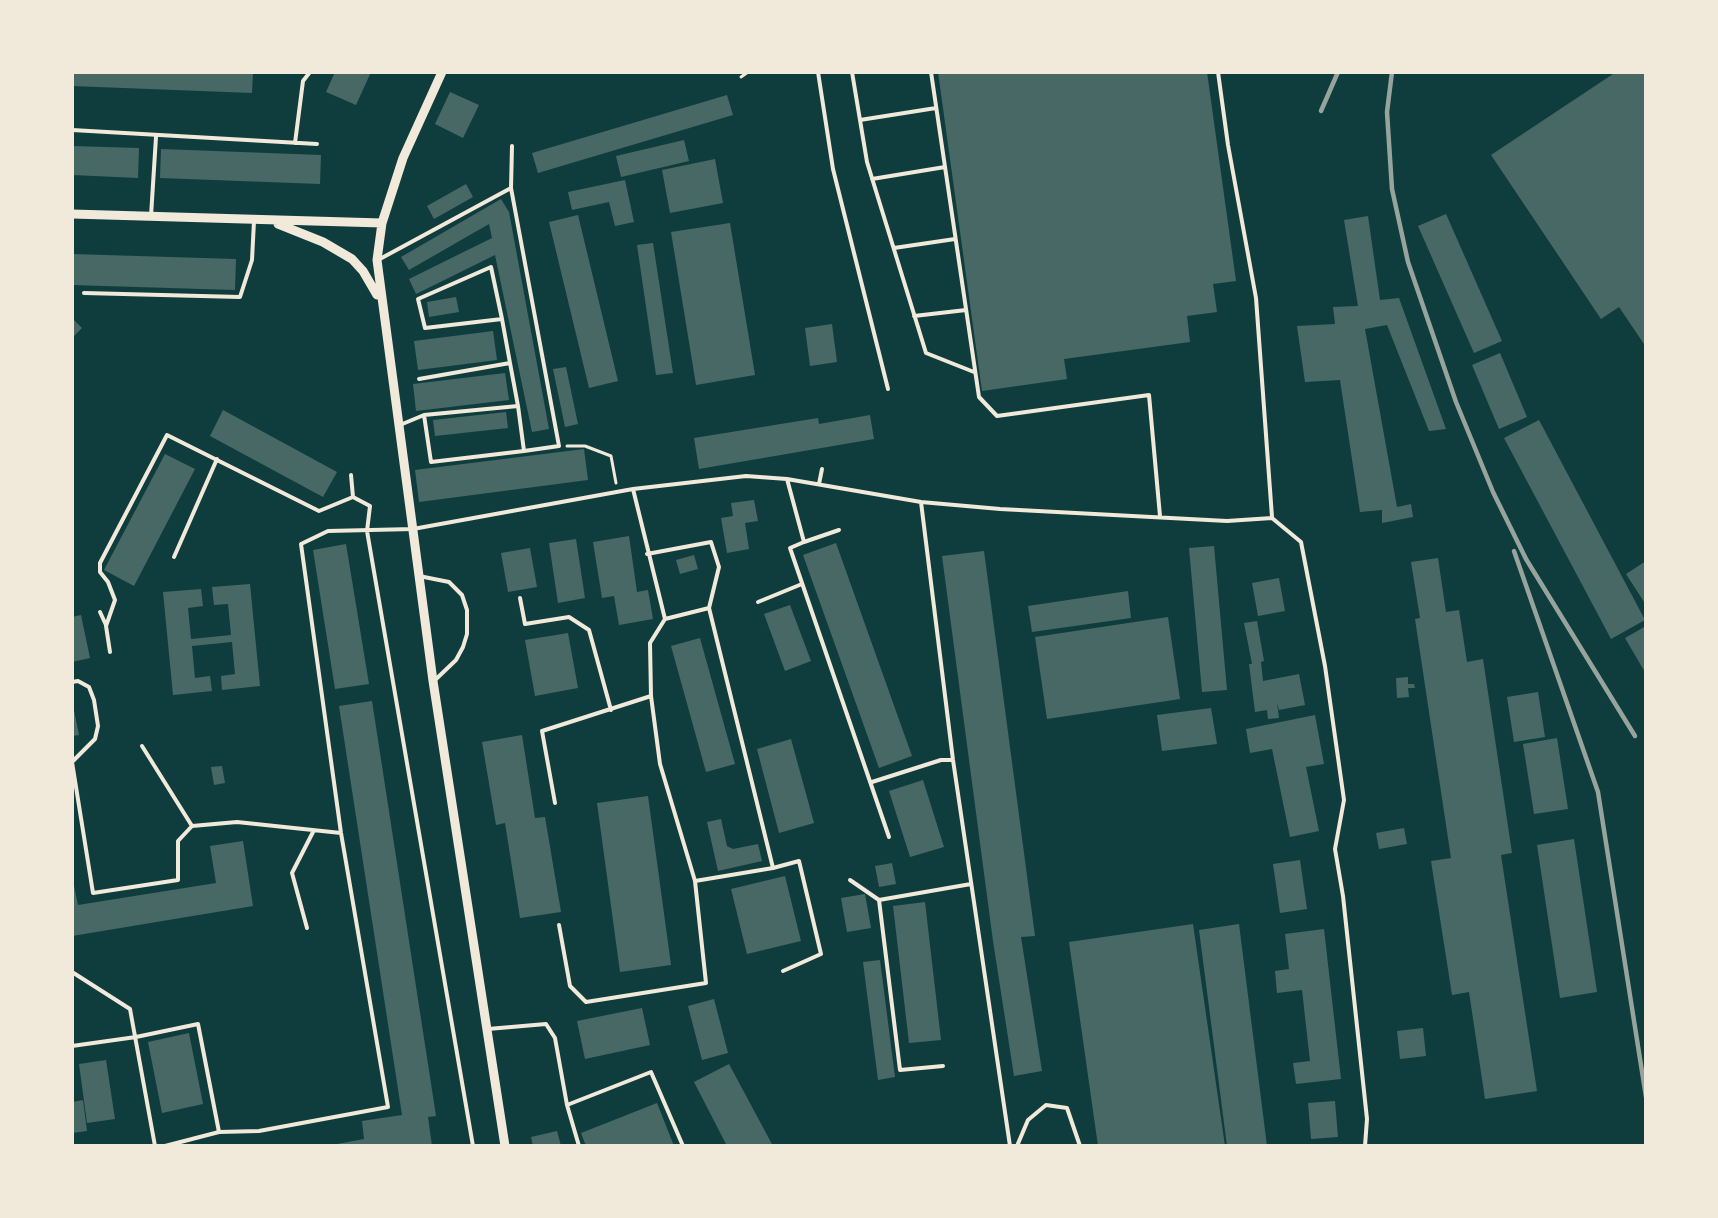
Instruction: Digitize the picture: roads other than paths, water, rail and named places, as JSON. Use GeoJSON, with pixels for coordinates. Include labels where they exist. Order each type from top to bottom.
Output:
{"type":"FeatureCollection","features":[{"type":"Feature","properties":{"kind":"street"},"geometry":{"type":"LineString","coordinates":[[442,72],[404,158],[382,223],[377,260],[434,681],[505,1146]]}},
{"type":"Feature","properties":{"kind":"street"},"geometry":{"type":"LineString","coordinates":[[72,214],[382,223]]}},
{"type":"Feature","properties":{"kind":"street"},"geometry":{"type":"LineString","coordinates":[[267,220],[303,232],[352,259],[363,271],[381,302]]}},
{"type":"Feature","properties":{"kind":"lane"},"geometry":{"type":"LineString","coordinates":[[295,143],[303,81],[310,72]]}},
{"type":"Feature","properties":{"kind":"lane"},"geometry":{"type":"LineString","coordinates":[[818,72],[833,168],[888,389]]}},
{"type":"Feature","properties":{"kind":"lane"},"geometry":{"type":"LineString","coordinates":[[852,72],[872,178],[926,353],[975,372]]}},
{"type":"Feature","properties":{"kind":"lane"},"geometry":{"type":"LineString","coordinates":[[931,72],[979,397],[997,416],[1149,395],[1160,516]]}},
{"type":"Feature","properties":{"kind":"lane"},"geometry":{"type":"LineString","coordinates":[[1218,72],[1228,145],[1256,298],[1272,518]]}},
{"type":"Feature","properties":{"kind":"lane"},"geometry":{"type":"LineString","coordinates":[[860,120],[936,108]]}},
{"type":"Feature","properties":{"kind":"lane"},"geometry":{"type":"LineString","coordinates":[[72,130],[156,137],[317,144]]}},
{"type":"Feature","properties":{"kind":"lane"},"geometry":{"type":"LineString","coordinates":[[151,217],[156,137]]}},
{"type":"Feature","properties":{"kind":"lane"},"geometry":{"type":"LineString","coordinates":[[423,415],[431,462],[559,446],[511,188],[512,146]]}},
{"type":"Feature","properties":{"kind":"lane"},"geometry":{"type":"LineString","coordinates":[[872,178],[945,167]]}},
{"type":"Feature","properties":{"kind":"lane"},"geometry":{"type":"LineString","coordinates":[[377,260],[511,188]]}},
{"type":"Feature","properties":{"kind":"lane"},"geometry":{"type":"LineString","coordinates":[[84,292],[240,297],[252,260],[254,220]]}},
{"type":"Feature","properties":{"kind":"lane"},"geometry":{"type":"LineString","coordinates":[[893,248],[955,239]]}},
{"type":"Feature","properties":{"kind":"lane"},"geometry":{"type":"LineString","coordinates":[[502,319],[425,328],[418,299],[491,267],[502,319],[518,406],[524,451]]}},
{"type":"Feature","properties":{"kind":"lane"},"geometry":{"type":"LineString","coordinates":[[914,316],[966,310]]}},
{"type":"Feature","properties":{"kind":"lane"},"geometry":{"type":"LineString","coordinates":[[419,379],[510,363]]}},
{"type":"Feature","properties":{"kind":"lane"},"geometry":{"type":"LineString","coordinates":[[400,425],[423,415],[518,406]]}},
{"type":"Feature","properties":{"kind":"lane"},"geometry":{"type":"LineString","coordinates":[[106,626],[115,600],[108,582],[100,572],[99,563],[167,435],[319,511],[352,497],[370,506],[367,531],[473,1146]]}},
{"type":"Feature","properties":{"kind":"lane"},"geometry":{"type":"LineString","coordinates":[[174,557],[217,459]]}},
{"type":"Feature","properties":{"kind":"lane"},"geometry":{"type":"LineString","coordinates":[[819,484],[822,469]]}},
{"type":"Feature","properties":{"kind":"lane"},"geometry":{"type":"LineString","coordinates":[[351,475],[352,497]]}},
{"type":"Feature","properties":{"kind":"lane"},"geometry":{"type":"LineString","coordinates":[[165,1146],[219,1132],[259,1131],[388,1107],[341,832],[301,544],[328,531],[413,529],[633,489],[746,476],[787,479],[921,502],[1000,509],[1227,521],[1272,518],[1301,542],[1325,666],[1344,800],[1335,849],[1343,896],[1367,1119],[1365,1146]]}},
{"type":"Feature","properties":{"kind":"lane"},"geometry":{"type":"LineString","coordinates":[[787,479],[804,542]]}},
{"type":"Feature","properties":{"kind":"lane"},"geometry":{"type":"LineString","coordinates":[[559,925],[570,986],[586,1002],[706,983],[695,881],[660,764],[651,696],[650,643],[664,619],[633,489]]}},
{"type":"Feature","properties":{"kind":"lane"},"geometry":{"type":"LineString","coordinates":[[921,502],[953,760],[1011,1146]]}},
{"type":"Feature","properties":{"kind":"lane"},"geometry":{"type":"LineString","coordinates":[[839,530],[790,548],[889,837]]}},
{"type":"Feature","properties":{"kind":"lane"},"geometry":{"type":"LineString","coordinates":[[647,554],[711,542],[719,567],[709,608],[774,868]]}},
{"type":"Feature","properties":{"kind":"lane"},"geometry":{"type":"LineString","coordinates":[[419,576],[449,582],[462,595],[467,610],[467,634],[463,647],[456,660],[434,681]]}},
{"type":"Feature","properties":{"kind":"lane"},"geometry":{"type":"LineString","coordinates":[[758,602],[802,584]]}},
{"type":"Feature","properties":{"kind":"lane"},"geometry":{"type":"LineString","coordinates":[[520,598],[525,624],[569,617],[589,630],[611,710]]}},
{"type":"Feature","properties":{"kind":"lane"},"geometry":{"type":"LineString","coordinates":[[664,619],[709,608]]}},
{"type":"Feature","properties":{"kind":"lane"},"geometry":{"type":"LineString","coordinates":[[100,612],[106,626],[110,652]]}},
{"type":"Feature","properties":{"kind":"lane"},"geometry":{"type":"LineString","coordinates":[[72,682],[78,681],[89,687],[94,700],[98,726],[95,739],[72,762],[93,893],[178,880],[178,841],[192,826],[237,822],[313,832],[341,832]]}},
{"type":"Feature","properties":{"kind":"lane"},"geometry":{"type":"LineString","coordinates":[[555,803],[542,731],[651,696]]}},
{"type":"Feature","properties":{"kind":"lane"},"geometry":{"type":"LineString","coordinates":[[142,746],[192,826]]}},
{"type":"Feature","properties":{"kind":"lane"},"geometry":{"type":"LineString","coordinates":[[872,782],[941,760],[953,760]]}},
{"type":"Feature","properties":{"kind":"lane"},"geometry":{"type":"LineString","coordinates":[[307,928],[292,873],[313,832]]}},
{"type":"Feature","properties":{"kind":"lane"},"geometry":{"type":"LineString","coordinates":[[695,881],[774,868],[799,861],[821,954],[783,971]]}},
{"type":"Feature","properties":{"kind":"lane"},"geometry":{"type":"LineString","coordinates":[[850,880],[879,900],[972,884]]}},
{"type":"Feature","properties":{"kind":"lane"},"geometry":{"type":"LineString","coordinates":[[879,900],[900,1070],[943,1065]]}},
{"type":"Feature","properties":{"kind":"lane"},"geometry":{"type":"LineString","coordinates":[[72,972],[130,1009],[155,1146]]}},
{"type":"Feature","properties":{"kind":"lane"},"geometry":{"type":"LineString","coordinates":[[72,1046],[136,1037],[198,1024],[219,1132]]}},
{"type":"Feature","properties":{"kind":"lane"},"geometry":{"type":"LineString","coordinates":[[488,1029],[546,1024],[555,1038],[567,1105],[579,1146]]}},
{"type":"Feature","properties":{"kind":"lane"},"geometry":{"type":"LineString","coordinates":[[567,1105],[651,1072],[683,1146]]}},
{"type":"Feature","properties":{"kind":"lane"},"geometry":{"type":"LineString","coordinates":[[1017,1146],[1028,1120],[1046,1105],[1067,1108],[1080,1146]]}},
{"type":"Feature","properties":{"kind":"railway"},"geometry":{"type":"LineString","coordinates":[[1321,111],[1338,72]]}},
{"type":"Feature","properties":{"kind":"railway"},"geometry":{"type":"LineString","coordinates":[[1392,72],[1387,112],[1392,189],[1408,262],[1456,402],[1493,492],[1526,559],[1635,736]]}},
{"type":"Feature","properties":{"kind":"railway"},"geometry":{"type":"LineString","coordinates":[[1514,551],[1598,792],[1646,1097]]}}]}
